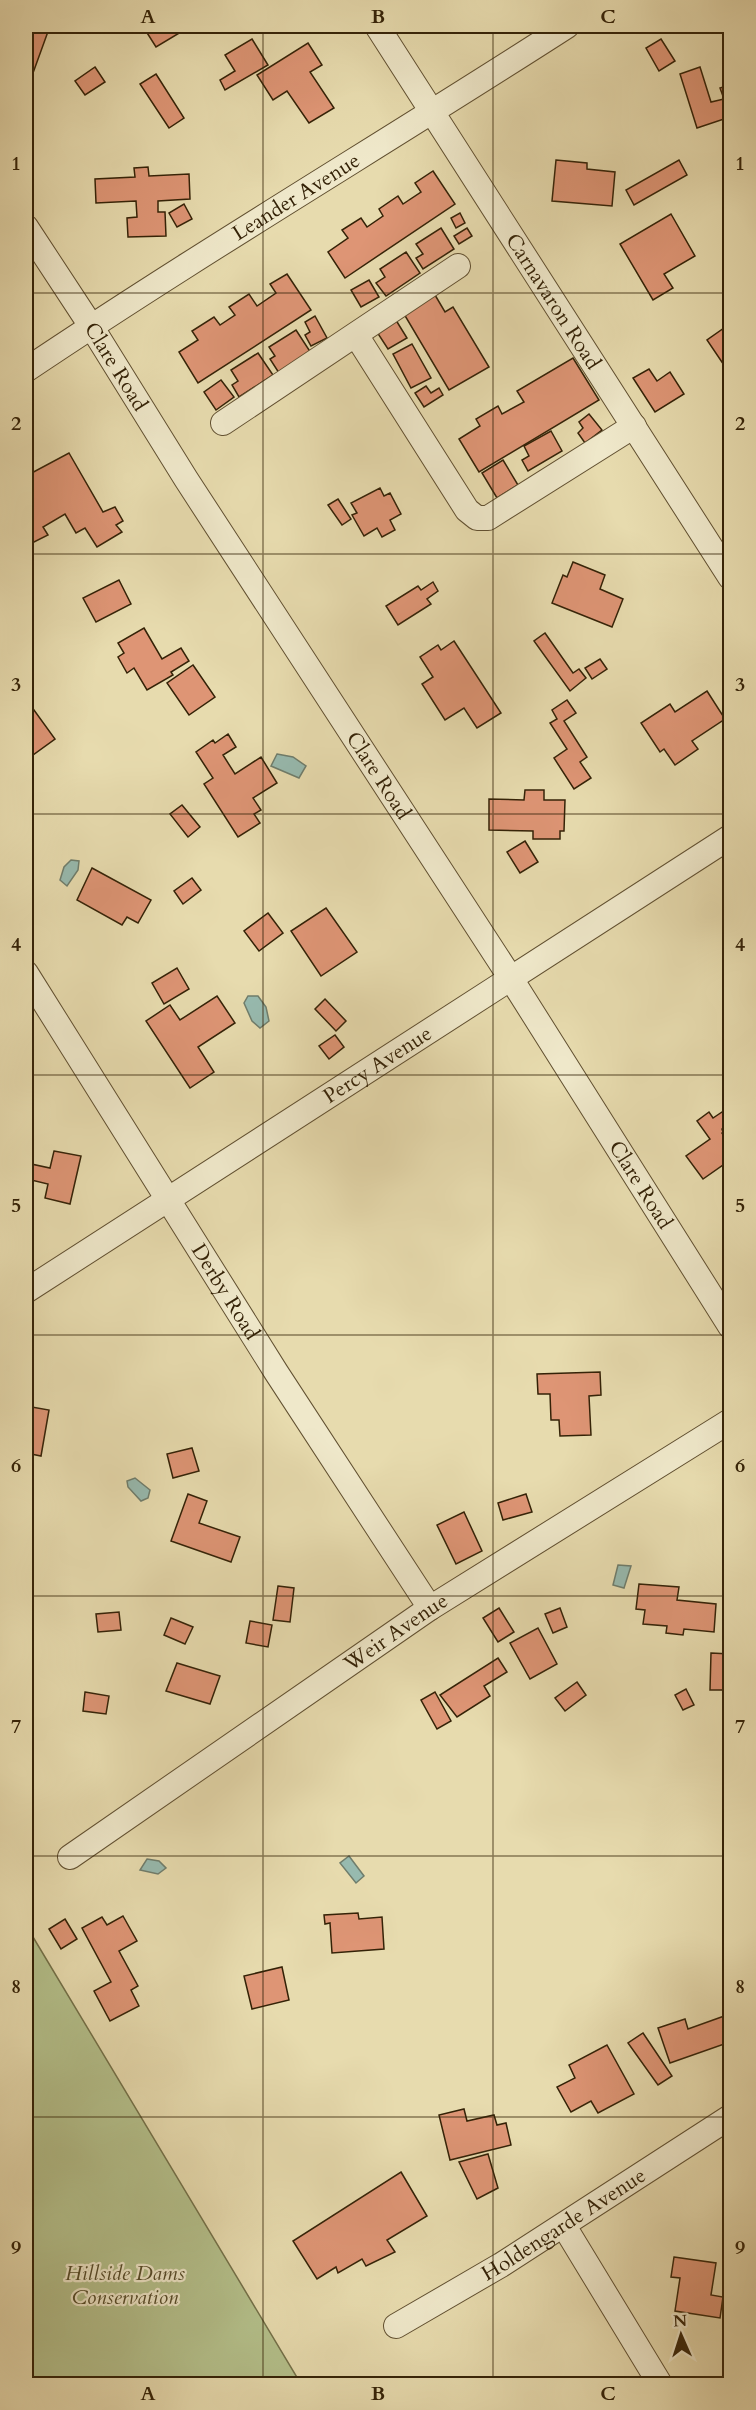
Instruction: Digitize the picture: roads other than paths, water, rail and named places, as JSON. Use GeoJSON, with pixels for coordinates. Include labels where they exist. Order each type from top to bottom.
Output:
{"type":"FeatureCollection","features":[{"type":"Feature","properties":{"kind":"street","name":"Carnavaron Road"},"geometry":{"type":"LineString","coordinates":[[377,26],[730,577]]}},
{"type":"Feature","properties":{"kind":"street","name":"Leander Avenue"},"geometry":{"type":"LineString","coordinates":[[26,370],[91,326],[567,26]]}},
{"type":"Feature","properties":{"kind":"street","name":"Clare Road"},"geometry":{"type":"LineString","coordinates":[[26,227],[91,326],[186,479],[510,977],[730,1326]]}},
{"type":"Feature","properties":{"kind":"street"},"geometry":{"type":"LineString","coordinates":[[224,423],[458,266]]}},
{"type":"Feature","properties":{"kind":"street"},"geometry":{"type":"LineString","coordinates":[[356,334],[467,510],[477,518],[488,518],[634,426]]}},
{"type":"Feature","properties":{"kind":"street","name":"Percy Avenue"},"geometry":{"type":"LineString","coordinates":[[26,1291],[166,1198],[730,837]]}},
{"type":"Feature","properties":{"kind":"street","name":"Derby Road"},"geometry":{"type":"LineString","coordinates":[[26,973],[166,1198],[430,1608]]}},
{"type":"Feature","properties":{"kind":"street","name":"Weir Avenue"},"geometry":{"type":"LineString","coordinates":[[70,1857],[430,1608],[730,1421]]}},
{"type":"Feature","properties":{"kind":"street","name":"Holdengarde Avenue"},"geometry":{"type":"LineString","coordinates":[[396,2326],[564,2226],[730,2117]]}},
{"type":"Feature","properties":{"kind":"street"},"geometry":{"type":"LineString","coordinates":[[564,2226],[660,2385]]}},
{"type":"Feature","properties":{"kind":"water"},"geometry":{"type":"Polygon","coordinates":[[[277,754],[293,757],[306,766],[299,778],[271,766],[277,754]]]}},
{"type":"Feature","properties":{"kind":"water"},"geometry":{"type":"Polygon","coordinates":[[[71,860],[79,861],[78,870],[67,886],[60,880],[64,867],[71,860]]]}},
{"type":"Feature","properties":{"kind":"water"},"geometry":{"type":"Polygon","coordinates":[[[248,996],[258,996],[266,1007],[269,1021],[260,1028],[252,1021],[244,1003],[248,996]]]}},
{"type":"Feature","properties":{"kind":"water"},"geometry":{"type":"Polygon","coordinates":[[[135,1478],[150,1490],[148,1498],[141,1501],[128,1487],[127,1481],[135,1478]]]}},
{"type":"Feature","properties":{"kind":"water"},"geometry":{"type":"Polygon","coordinates":[[[618,1565],[631,1566],[624,1588],[613,1585],[618,1565]]]}},
{"type":"Feature","properties":{"kind":"water"},"geometry":{"type":"Polygon","coordinates":[[[349,1856],[364,1876],[356,1883],[340,1863],[349,1856]]]}},
{"type":"Feature","properties":{"kind":"water"},"geometry":{"type":"Polygon","coordinates":[[[147,1859],[159,1861],[166,1868],[158,1874],[140,1870],[147,1859]]]}},
{"type":"Feature","properties":{"kind":"park label","name":"Hillside Dams Conservation"},"geometry":{"type":"Point","coordinates":[125,2285]}}]}
